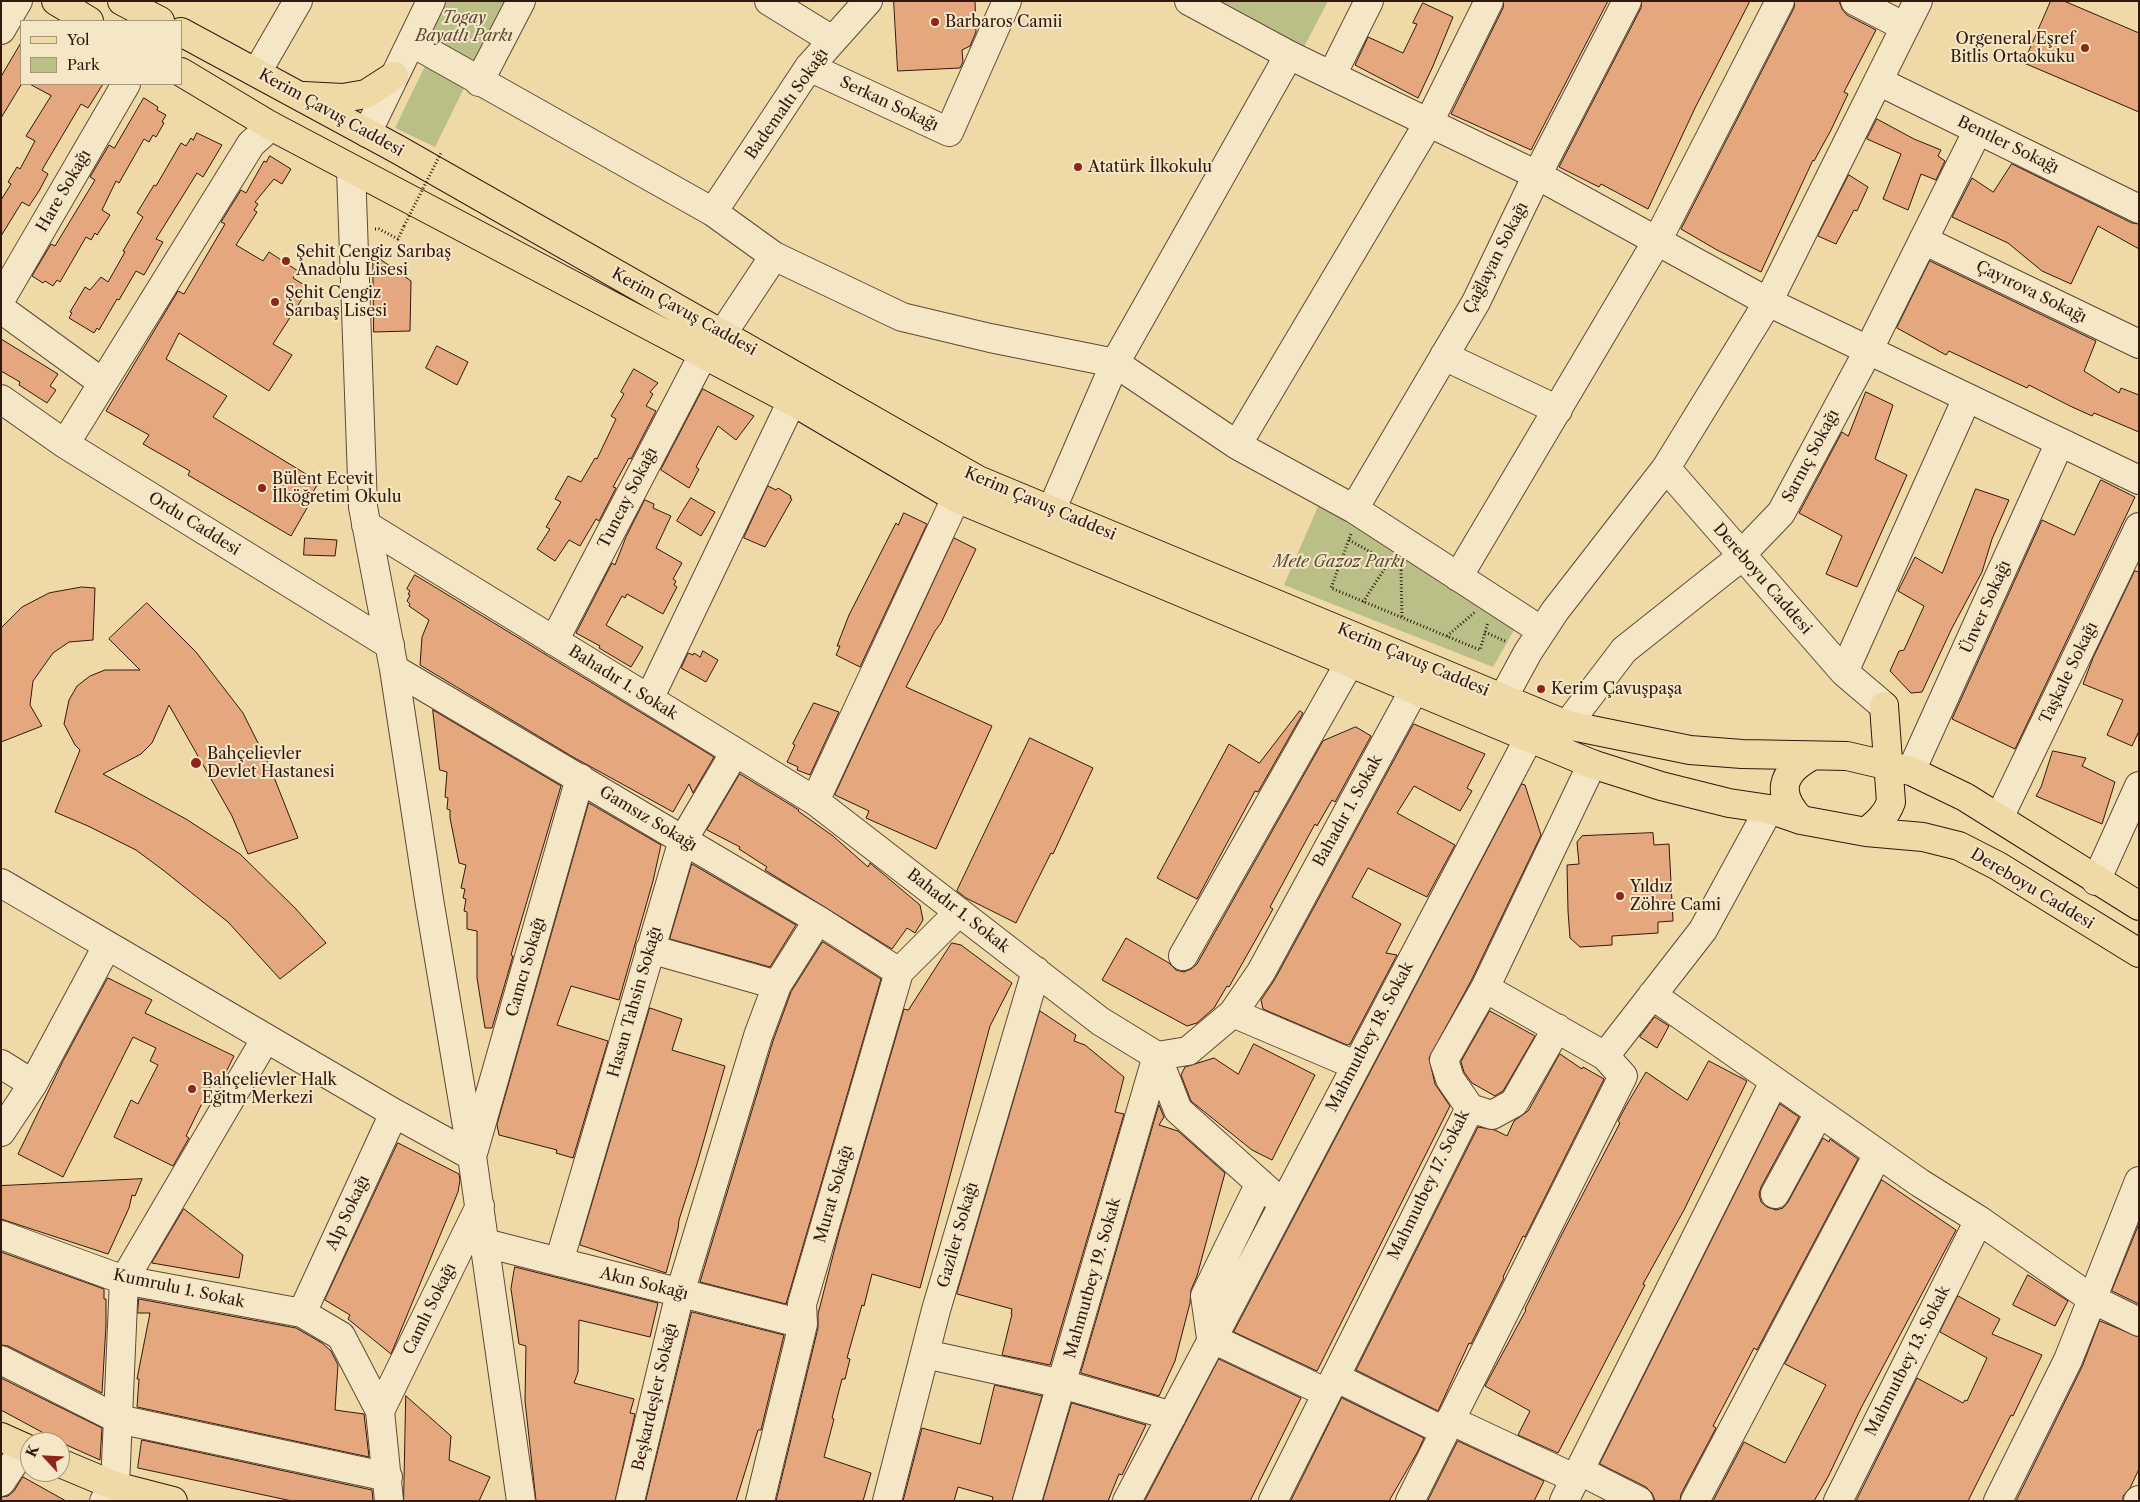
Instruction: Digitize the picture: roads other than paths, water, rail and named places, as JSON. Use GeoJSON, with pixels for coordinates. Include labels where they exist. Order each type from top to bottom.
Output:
{"type":"FeatureCollection","features":[{"type":"Feature","properties":{"kind":"main road"},"geometry":{"type":"LineString","coordinates":[[56,1],[87,20]]}},
{"type":"Feature","properties":{"kind":"main road"},"geometry":{"type":"LineString","coordinates":[[122,1],[158,20]]}},
{"type":"Feature","properties":{"kind":"main road","name":"Kerim Çavuş Caddesi"},"geometry":{"type":"LineString","coordinates":[[182,33],[367,133],[723,333],[978,480],[1567,725],[1690,750],[1742,754],[1847,756],[1900,769]]}},
{"type":"Feature","properties":{"kind":"main road","name":"Kerim Çavuş Caddesi"},"geometry":{"type":"LineString","coordinates":[[182,73],[271,126],[792,401],[956,498],[1592,764],[1661,786],[1729,803],[1769,809],[1801,820]]}},
{"type":"Feature","properties":{"kind":"main road"},"geometry":{"type":"LineString","coordinates":[[299,96],[343,98],[366,94],[394,76]]}},
{"type":"Feature","properties":{"kind":"main road"},"geometry":{"type":"LineString","coordinates":[[351,168],[367,133]]}},
{"type":"Feature","properties":{"kind":"main road"},"geometry":{"type":"LineString","coordinates":[[1866,832],[1880,820],[1889,807],[1891,791],[1900,769],[1884,706]]}},
{"type":"Feature","properties":{"kind":"main road"},"geometry":{"type":"LineString","coordinates":[[1847,756],[1880,723],[1884,706]]}},
{"type":"Feature","properties":{"kind":"main road"},"geometry":{"type":"LineString","coordinates":[[1801,820],[1786,800],[1785,789],[1787,778],[1792,769],[1812,756]]}},
{"type":"Feature","properties":{"kind":"main road"},"geometry":{"type":"LineString","coordinates":[[1900,769],[1935,781],[1999,818],[2096,881],[2139,906]]}},
{"type":"Feature","properties":{"kind":"main road","name":"Dereboyu Caddesi"},"geometry":{"type":"LineString","coordinates":[[1801,820],[1866,832],[1923,837],[1960,846],[1990,862],[2139,953]]}},
{"type":"Feature","properties":{"kind":"main road"},"geometry":{"type":"LineString","coordinates":[[70,1469],[110,1493],[173,1501]]}},
{"type":"Feature","properties":{"kind":"street"},"geometry":{"type":"LineString","coordinates":[[1,30],[18,1]]}},
{"type":"Feature","properties":{"kind":"street"},"geometry":{"type":"LineString","coordinates":[[257,72],[298,1]]}},
{"type":"Feature","properties":{"kind":"street"},"geometry":{"type":"LineString","coordinates":[[367,133],[431,1]]}},
{"type":"Feature","properties":{"kind":"street"},"geometry":{"type":"LineString","coordinates":[[479,82],[521,1]]}},
{"type":"Feature","properties":{"kind":"street"},"geometry":{"type":"LineString","coordinates":[[769,1],[832,40]]}},
{"type":"Feature","properties":{"kind":"street","name":"Bademaltı Sokağı"},"geometry":{"type":"LineString","coordinates":[[713,212],[809,67],[868,1]]}},
{"type":"Feature","properties":{"kind":"street","name":"Serkan Sokağı"},"geometry":{"type":"LineString","coordinates":[[809,67],[949,132],[1007,1]]}},
{"type":"Feature","properties":{"kind":"street"},"geometry":{"type":"LineString","coordinates":[[1188,1],[1289,55],[1537,175],[1768,302],[2139,480]]}},
{"type":"Feature","properties":{"kind":"street"},"geometry":{"type":"LineString","coordinates":[[1332,75],[1369,1]]}},
{"type":"Feature","properties":{"kind":"street"},"geometry":{"type":"LineString","coordinates":[[1237,445],[1429,122],[1490,1]]}},
{"type":"Feature","properties":{"kind":"street","name":"Çağlayan Sokağı"},"geometry":{"type":"LineString","coordinates":[[1357,511],[1476,302],[1537,175],[1627,1]]}},
{"type":"Feature","properties":{"kind":"street"},"geometry":{"type":"LineString","coordinates":[[1458,577],[1657,241],[1780,1]]}},
{"type":"Feature","properties":{"kind":"street"},"geometry":{"type":"LineString","coordinates":[[1855,1],[1905,27]]}},
{"type":"Feature","properties":{"kind":"street"},"geometry":{"type":"LineString","coordinates":[[1503,698],[1528,652],[1555,611],[1666,468],[1768,302],[1918,1]]}},
{"type":"Feature","properties":{"kind":"street"},"geometry":{"type":"LineString","coordinates":[[411,42],[479,82],[713,212],[774,256],[902,317],[990,338],[1115,363],[1237,445],[1357,511],[1542,631]]}},
{"type":"Feature","properties":{"kind":"street"},"geometry":{"type":"LineString","coordinates":[[1052,510],[1115,363],[1289,55]]}},
{"type":"Feature","properties":{"kind":"street","name":"Bentler Sokağı"},"geometry":{"type":"LineString","coordinates":[[1878,81],[2139,209]]}},
{"type":"Feature","properties":{"kind":"street","name":"Hare Sokağı"},"geometry":{"type":"LineString","coordinates":[[1,299],[125,85]]}},
{"type":"Feature","properties":{"kind":"street"},"geometry":{"type":"LineString","coordinates":[[65,444],[251,144],[271,126]]}},
{"type":"Feature","properties":{"kind":"street","name":"Sarnıç Sokağı"},"geometry":{"type":"LineString","coordinates":[[1567,725],[1624,650],[1731,565],[1781,513],[1868,351],[1978,130]]}},
{"type":"Feature","properties":{"kind":"street"},"geometry":{"type":"LineString","coordinates":[[351,168],[362,507],[392,657],[480,1206],[521,1501]]}},
{"type":"Feature","properties":{"kind":"street","name":"Çayırova Sokağı"},"geometry":{"type":"LineString","coordinates":[[1923,240],[2139,344]]}},
{"type":"Feature","properties":{"kind":"street"},"geometry":{"type":"LineString","coordinates":[[723,333],[774,256]]}},
{"type":"Feature","properties":{"kind":"street"},"geometry":{"type":"LineString","coordinates":[[1,309],[103,383]]}},
{"type":"Feature","properties":{"kind":"street","name":"Tuncay Sokağı"},"geometry":{"type":"LineString","coordinates":[[554,640],[703,355]]}},
{"type":"Feature","properties":{"kind":"street"},"geometry":{"type":"LineString","coordinates":[[1444,356],[1558,410]]}},
{"type":"Feature","properties":{"kind":"street"},"geometry":{"type":"LineString","coordinates":[[1844,672],[1967,398]]}},
{"type":"Feature","properties":{"kind":"street","name":"Ordu Caddesi"},"geometry":{"type":"LineString","coordinates":[[1,399],[65,444],[392,657]]}},
{"type":"Feature","properties":{"kind":"street"},"geometry":{"type":"LineString","coordinates":[[649,699],[792,401]]}},
{"type":"Feature","properties":{"kind":"street","name":"Ünver Sokağı"},"geometry":{"type":"LineString","coordinates":[[1900,769],[2060,442]]}},
{"type":"Feature","properties":{"kind":"street","name":"Dereboyu Caddesi"},"geometry":{"type":"LineString","coordinates":[[1666,468],[1844,672],[1884,706]]}},
{"type":"Feature","properties":{"kind":"street"},"geometry":{"type":"LineString","coordinates":[[815,801],[956,498]]}},
{"type":"Feature","properties":{"kind":"street","name":"Bahadır 1. Sokak"},"geometry":{"type":"LineString","coordinates":[[366,525],[815,801],[1100,1021],[1156,1056],[1188,1051],[1233,1013],[1261,972],[1414,690]]}},
{"type":"Feature","properties":{"kind":"street","name":"Taşkale Sokağı"},"geometry":{"type":"LineString","coordinates":[[1999,818],[2139,528]]}},
{"type":"Feature","properties":{"kind":"street","name":"Gamsız Sokağı"},"geometry":{"type":"LineString","coordinates":[[392,657],[580,778],[818,920],[900,972]]}},
{"type":"Feature","properties":{"kind":"street"},"geometry":{"type":"LineString","coordinates":[[1183,956],[1350,662]]}},
{"type":"Feature","properties":{"kind":"street","name":"Mahmutbey 18. Sokak"},"geometry":{"type":"LineString","coordinates":[[1127,1501],[1282,1203],[1529,738]]}},
{"type":"Feature","properties":{"kind":"street","name":"Hasan Tahsin Sokağı"},"geometry":{"type":"LineString","coordinates":[[559,1262],[683,840],[735,752]]}},
{"type":"Feature","properties":{"kind":"street","name":"Mahmutbey 17. Sokak"},"geometry":{"type":"LineString","coordinates":[[1273,1501],[1470,1108],[1450,1079],[1444,1060],[1484,988],[1592,764]]}},
{"type":"Feature","properties":{"kind":"street","name":"Camcı Sokağı"},"geometry":{"type":"LineString","coordinates":[[472,1156],[580,778]]}},
{"type":"Feature","properties":{"kind":"street"},"geometry":{"type":"LineString","coordinates":[[2096,881],[2139,786]]}},
{"type":"Feature","properties":{"kind":"street"},"geometry":{"type":"LineString","coordinates":[[1605,1056],[1703,930],[1769,809]]}},
{"type":"Feature","properties":{"kind":"street"},"geometry":{"type":"LineString","coordinates":[[1,883],[394,1113],[472,1156]]}},
{"type":"Feature","properties":{"kind":"street","name":"Murat Sokağı"},"geometry":{"type":"LineString","coordinates":[[760,1501],[803,1324],[802,1304],[900,972],[959,912]]}},
{"type":"Feature","properties":{"kind":"street","name":"Beşkardeşler Sokağı"},"geometry":{"type":"LineString","coordinates":[[630,1501],[680,1293],[758,1036],[777,985],[818,920]]}},
{"type":"Feature","properties":{"kind":"street"},"geometry":{"type":"LineString","coordinates":[[1,1132],[33,1084],[107,946]]}},
{"type":"Feature","properties":{"kind":"street"},"geometry":{"type":"LineString","coordinates":[[650,950],[777,985]]}},
{"type":"Feature","properties":{"kind":"street","name":"Gaziler Sokağı"},"geometry":{"type":"LineString","coordinates":[[888,1501],[925,1354],[1036,971]]}},
{"type":"Feature","properties":{"kind":"street"},"geometry":{"type":"LineString","coordinates":[[1410,1501],[1623,1076],[1605,1056],[1484,988]]}},
{"type":"Feature","properties":{"kind":"street"},"geometry":{"type":"LineString","coordinates":[[1652,996],[1878,1154],[2092,1299],[2139,1322]]}},
{"type":"Feature","properties":{"kind":"street"},"geometry":{"type":"LineString","coordinates":[[1233,1013],[1355,1065]]}},
{"type":"Feature","properties":{"kind":"street"},"geometry":{"type":"LineString","coordinates":[[1470,1108],[1492,1115],[1514,1103],[1557,1028]]}},
{"type":"Feature","properties":{"kind":"street"},"geometry":{"type":"LineString","coordinates":[[110,1493],[118,1420],[124,1280],[266,1038]]}},
{"type":"Feature","properties":{"kind":"street"},"geometry":{"type":"LineString","coordinates":[[1156,1056],[1178,1110],[1282,1203]]}},
{"type":"Feature","properties":{"kind":"street","name":"Mahmutbey 19. Sokak"},"geometry":{"type":"LineString","coordinates":[[1027,1501],[1156,1056]]}},
{"type":"Feature","properties":{"kind":"street"},"geometry":{"type":"LineString","coordinates":[[1,1064],[33,1084]]}},
{"type":"Feature","properties":{"kind":"street"},"geometry":{"type":"LineString","coordinates":[[1573,1484],[1774,1082]]}},
{"type":"Feature","properties":{"kind":"street","name":"Alp Sokağı"},"geometry":{"type":"LineString","coordinates":[[302,1313],[394,1113]]}},
{"type":"Feature","properties":{"kind":"street"},"geometry":{"type":"LineString","coordinates":[[1775,1194],[1819,1113]]}},
{"type":"Feature","properties":{"kind":"street"},"geometry":{"type":"LineString","coordinates":[[1695,1501],[1878,1154]]}},
{"type":"Feature","properties":{"kind":"street"},"geometry":{"type":"LineString","coordinates":[[1260,1183],[1205,1296],[1211,1338],[1331,1385],[1447,1426],[1573,1484],[1639,1501]]}},
{"type":"Feature","properties":{"kind":"street"},"geometry":{"type":"LineString","coordinates":[[1998,1501],[2068,1360],[2137,1192]]}},
{"type":"Feature","properties":{"kind":"street","name":"Camlı Sokağı"},"geometry":{"type":"LineString","coordinates":[[380,1411],[480,1206]]}},
{"type":"Feature","properties":{"kind":"street","name":"Mahmutbey 13. Sokak"},"geometry":{"type":"LineString","coordinates":[[1838,1501],[1978,1220]]}},
{"type":"Feature","properties":{"kind":"street","name":"Kumrulu 1. Sokak"},"geometry":{"type":"LineString","coordinates":[[1,1235],[124,1280],[302,1313]]}},
{"type":"Feature","properties":{"kind":"street","name":"Akın Sokağı"},"geometry":{"type":"LineString","coordinates":[[485,1243],[803,1324]]}},
{"type":"Feature","properties":{"kind":"street"},"geometry":{"type":"LineString","coordinates":[[1,1360],[118,1420],[388,1489],[380,1411],[341,1336],[302,1313]]}},
{"type":"Feature","properties":{"kind":"street"},"geometry":{"type":"LineString","coordinates":[[925,1354],[1062,1384],[1172,1416]]}},
{"type":"Feature","properties":{"kind":"street"},"geometry":{"type":"LineString","coordinates":[[1,1482],[19,1445]]}},
{"type":"Feature","properties":{"kind":"place","name":"Barbaros Camii"},"geometry":{"type":"Point","coordinates":[935,22]}},
{"type":"Feature","properties":{"kind":"place","name":"Orgeneral Eşref Bitlis Ortaokuku"},"geometry":{"type":"Point","coordinates":[2085,48]}},
{"type":"Feature","properties":{"kind":"place","name":"Atatürk İlkokulu"},"geometry":{"type":"Point","coordinates":[1078,167]}},
{"type":"Feature","properties":{"kind":"place","name":"Şehit Cengiz Sarıbaş Anadolu Lisesi"},"geometry":{"type":"Point","coordinates":[286,261]}},
{"type":"Feature","properties":{"kind":"place","name":"Şehit Cengiz Sarıbaş Lisesi"},"geometry":{"type":"Point","coordinates":[275,302]}},
{"type":"Feature","properties":{"kind":"place","name":"Bülent Ecevit İlköğretim Okulu"},"geometry":{"type":"Point","coordinates":[262,488]}},
{"type":"Feature","properties":{"kind":"place","name":"Kerim Çavuşpaşa"},"geometry":{"type":"Point","coordinates":[1541,689]}},
{"type":"Feature","properties":{"kind":"place","name":"Bahçelievler Devlet Hastanesi"},"geometry":{"type":"Point","coordinates":[196,763]}},
{"type":"Feature","properties":{"kind":"place","name":"Yıldız Zöhre Cami"},"geometry":{"type":"Point","coordinates":[1620,896]}},
{"type":"Feature","properties":{"kind":"place","name":"Bahçelievler Halk Eğitm Merkezi"},"geometry":{"type":"Point","coordinates":[192,1089]}},
{"type":"Feature","properties":{"kind":"park label","name":"Togay Bayatlı Parkı"},"geometry":{"type":"Point","coordinates":[464,27]}},
{"type":"Feature","properties":{"kind":"park label","name":"Mete Gazoz Parkı"},"geometry":{"type":"Point","coordinates":[1339,562]}}]}
